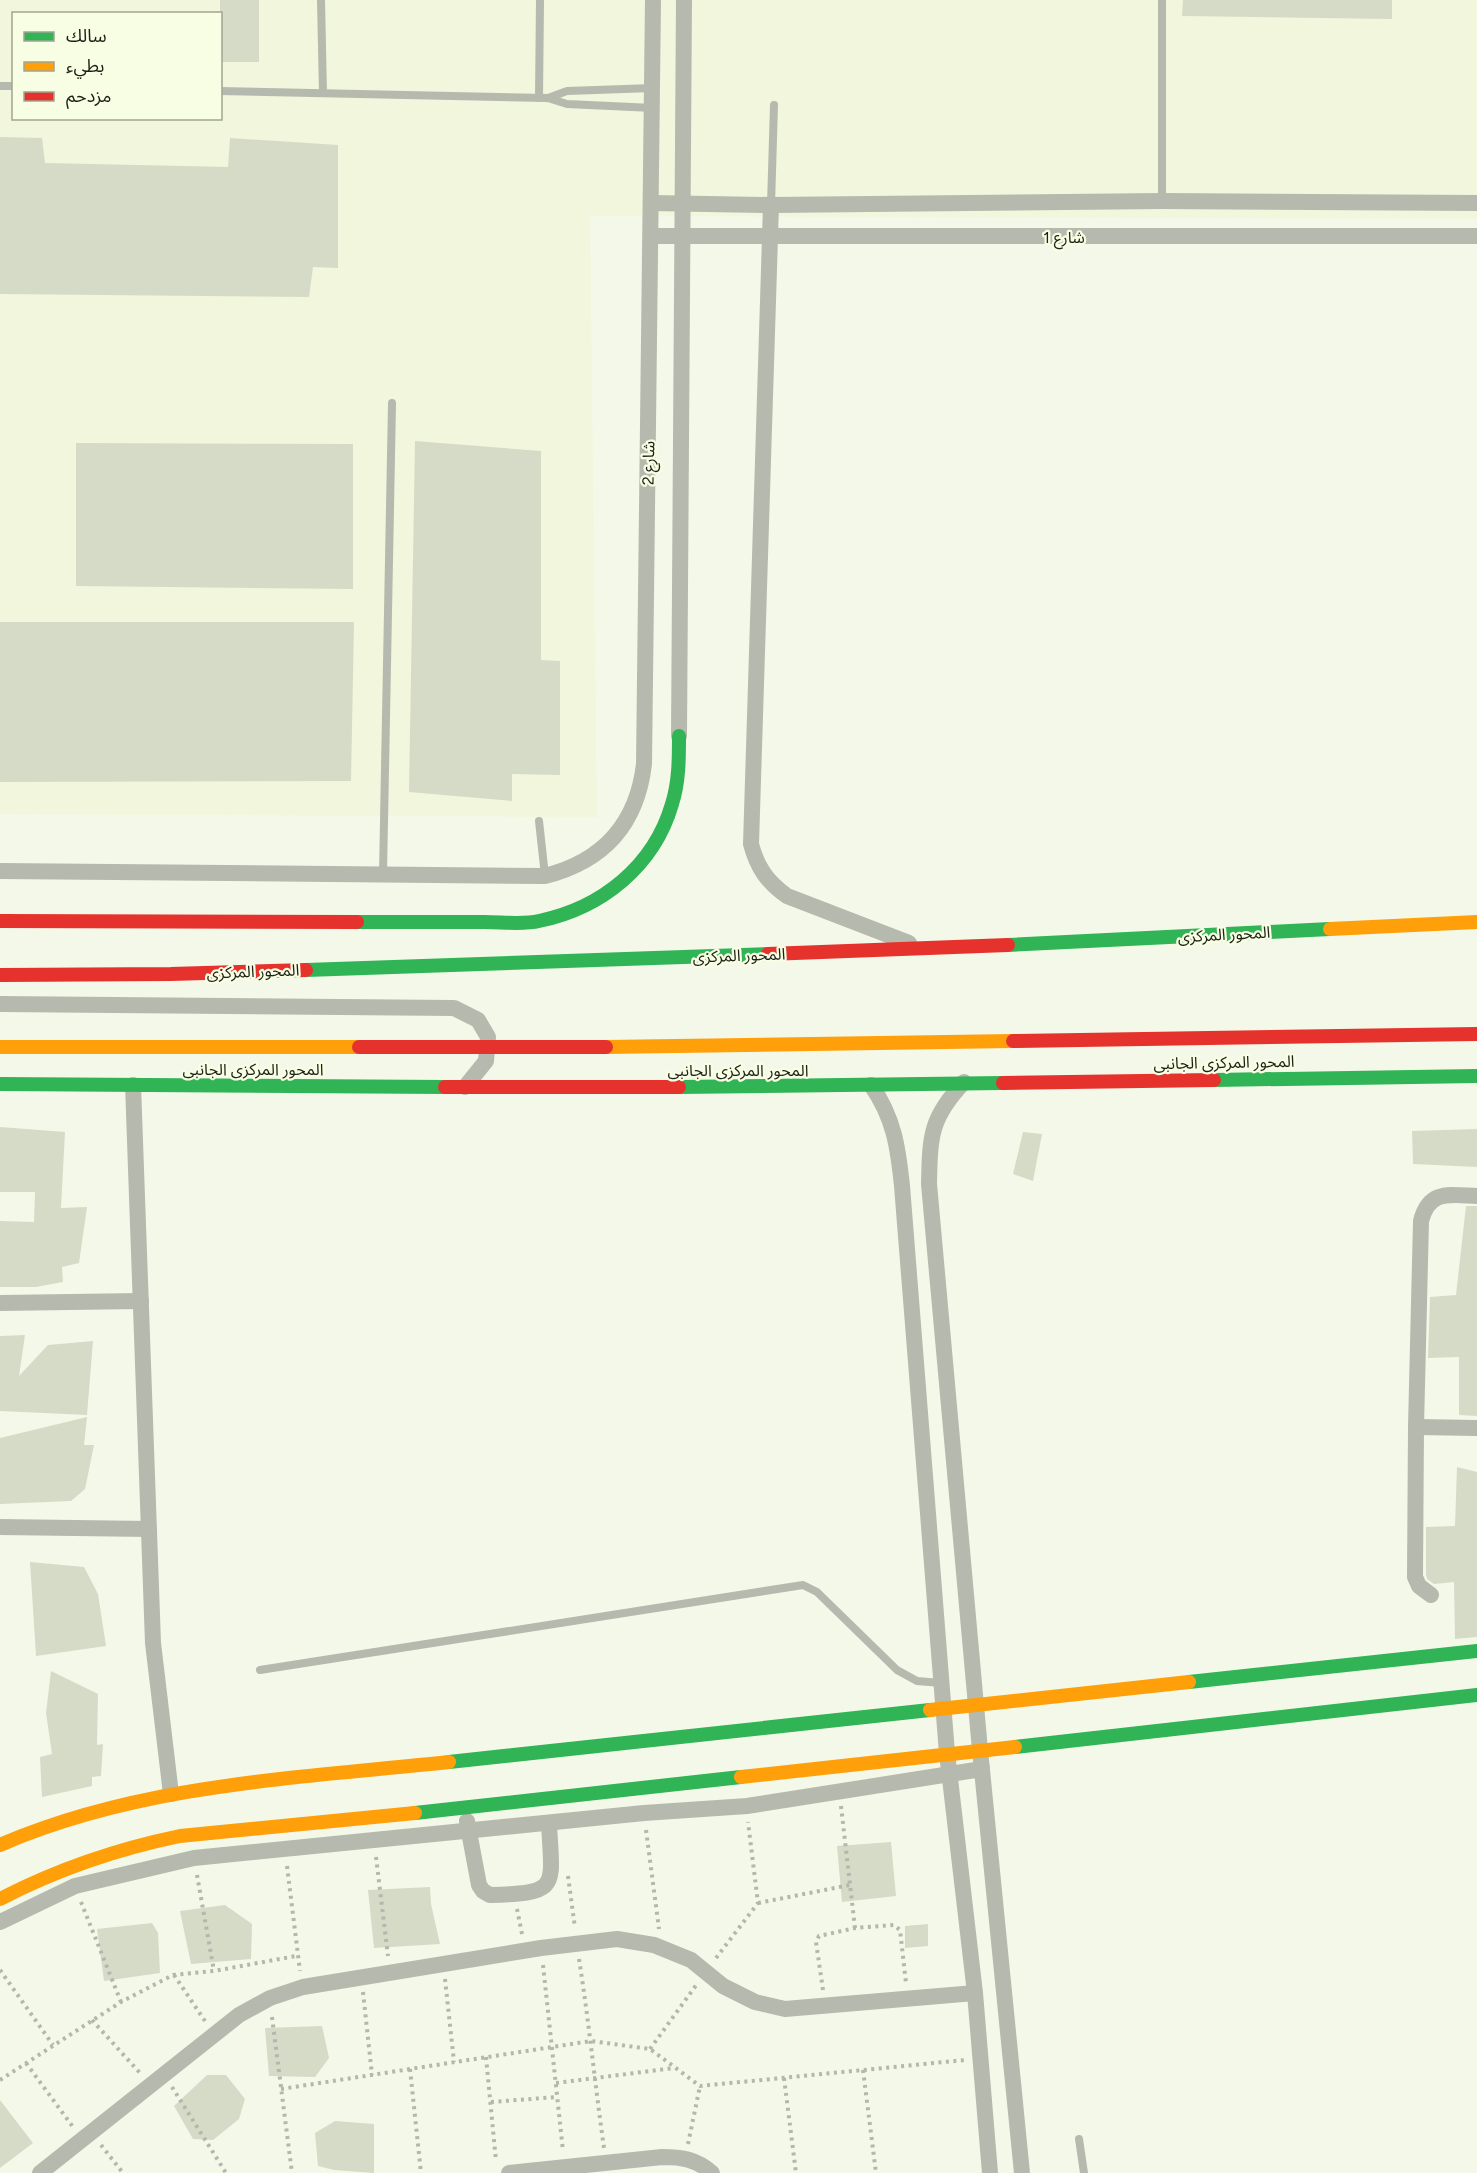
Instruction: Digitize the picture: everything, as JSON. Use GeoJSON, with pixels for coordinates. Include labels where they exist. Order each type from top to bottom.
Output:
{"type":"FeatureCollection","features":[{"type":"Feature","properties":{"kind":"main road"},"geometry":{"type":"LineString","coordinates":[[0,921],[537,922],[558,918],[616,889],[632,874],[658,840],[674,801],[680,758],[679,736]]}},
{"type":"Feature","properties":{"kind":"main road","name":"المحور المركزى"},"geometry":{"type":"LineString","coordinates":[[0,975],[171,974],[924,949],[1477,922]]}},
{"type":"Feature","properties":{"kind":"main road"},"geometry":{"type":"LineString","coordinates":[[0,1047],[606,1047],[1477,1034]]}},
{"type":"Feature","properties":{"kind":"main road","name":"المحور المركزى الجانبى"},"geometry":{"type":"LineString","coordinates":[[0,1084],[465,1087],[871,1085],[1477,1076]]}},
{"type":"Feature","properties":{"kind":"main road"},"geometry":{"type":"LineString","coordinates":[[0,1845],[77,1814],[171,1794],[288,1779],[1477,1651]]}},
{"type":"Feature","properties":{"kind":"main road"},"geometry":{"type":"LineString","coordinates":[[0,1899],[34,1881],[86,1860],[148,1842],[1477,1695]]}},
{"type":"Feature","properties":{"kind":"street","name":"شارع 2"},"geometry":{"type":"LineString","coordinates":[[545,876],[575,866],[590,858],[614,837],[632,811],[642,780],[644,764],[654,0]]}},
{"type":"Feature","properties":{"kind":"street","name":"شارع 2"},"geometry":{"type":"LineString","coordinates":[[679,736],[684,0]]}},
{"type":"Feature","properties":{"kind":"street"},"geometry":{"type":"LineString","coordinates":[[651,203],[771,205],[1162,201],[1477,203]]}},
{"type":"Feature","properties":{"kind":"street"},"geometry":{"type":"LineString","coordinates":[[771,205],[751,819],[753,850],[767,879],[787,896],[924,949]]}},
{"type":"Feature","properties":{"kind":"street","name":"شارع 1"},"geometry":{"type":"LineString","coordinates":[[651,236],[1477,236]]}},
{"type":"Feature","properties":{"kind":"street"},"geometry":{"type":"LineString","coordinates":[[0,871],[545,876]]}},
{"type":"Feature","properties":{"kind":"street"},"geometry":{"type":"LineString","coordinates":[[0,1004],[454,1008],[478,1020],[488,1037],[486,1061],[465,1087]]}},
{"type":"Feature","properties":{"kind":"street"},"geometry":{"type":"LineString","coordinates":[[964,1082],[951,1095],[933,1128],[930,1142],[929,1184],[980,1750],[1022,2173]]}},
{"type":"Feature","properties":{"kind":"street"},"geometry":{"type":"LineString","coordinates":[[133,1085],[153,1643],[171,1794]]}},
{"type":"Feature","properties":{"kind":"street"},"geometry":{"type":"LineString","coordinates":[[871,1085],[880,1098],[893,1127],[902,1186],[946,1753],[975,1993],[990,2173]]}},
{"type":"Feature","properties":{"kind":"street"},"geometry":{"type":"LineString","coordinates":[[902,1186],[929,1184]]}},
{"type":"Feature","properties":{"kind":"street"},"geometry":{"type":"LineString","coordinates":[[1431,1595],[1419,1586],[1415,1576],[1420,1221],[1427,1205],[1442,1195],[1477,1196]]}},
{"type":"Feature","properties":{"kind":"street"},"geometry":{"type":"LineString","coordinates":[[0,1303],[141,1301]]}},
{"type":"Feature","properties":{"kind":"street"},"geometry":{"type":"LineString","coordinates":[[1416,1427],[1477,1428]]}},
{"type":"Feature","properties":{"kind":"street"},"geometry":{"type":"LineString","coordinates":[[0,1527],[149,1529]]}},
{"type":"Feature","properties":{"kind":"street"},"geometry":{"type":"LineString","coordinates":[[0,1922],[75,1886],[194,1858],[644,1813],[747,1806],[982,1769]]}},
{"type":"Feature","properties":{"kind":"street"},"geometry":{"type":"LineString","coordinates":[[466,1808],[478,1885],[490,1894],[514,1894],[539,1890],[547,1885],[551,1876],[549,1823]]}},
{"type":"Feature","properties":{"kind":"street"},"geometry":{"type":"LineString","coordinates":[[40,2173],[239,2015],[270,1998],[303,1987],[533,1949],[617,1939],[654,1945],[691,1960],[723,1986],[755,2002],[785,2009],[975,1993]]}},
{"type":"Feature","properties":{"kind":"street"},"geometry":{"type":"LineString","coordinates":[[502,2167],[565,2167],[662,2157],[685,2158],[702,2164],[712,2173]]}},
{"type":"Feature","properties":{"kind":"lane"},"geometry":{"type":"LineString","coordinates":[[321,0],[323,93]]}},
{"type":"Feature","properties":{"kind":"lane"},"geometry":{"type":"LineString","coordinates":[[540,0],[544,98]]}},
{"type":"Feature","properties":{"kind":"lane"},"geometry":{"type":"LineString","coordinates":[[1162,0],[1162,201]]}},
{"type":"Feature","properties":{"kind":"lane"},"geometry":{"type":"LineString","coordinates":[[544,98],[567,91],[653,88]]}},
{"type":"Feature","properties":{"kind":"lane"},"geometry":{"type":"LineString","coordinates":[[222,91],[544,98],[567,104],[653,108]]}},
{"type":"Feature","properties":{"kind":"lane"},"geometry":{"type":"LineString","coordinates":[[771,205],[774,105]]}},
{"type":"Feature","properties":{"kind":"lane"},"geometry":{"type":"LineString","coordinates":[[383,874],[392,404]]}},
{"type":"Feature","properties":{"kind":"lane"},"geometry":{"type":"LineString","coordinates":[[538,820],[545,876]]}},
{"type":"Feature","properties":{"kind":"lane"},"geometry":{"type":"LineString","coordinates":[[260,1670],[803,1585],[817,1592],[897,1670],[917,1681],[941,1683]]}},
{"type":"Feature","properties":{"kind":"lane"},"geometry":{"type":"LineString","coordinates":[[1079,2139],[1084,2173]]}},
{"type":"Feature","properties":{"kind":"path"},"geometry":{"type":"LineString","coordinates":[[839,1791],[855,1928]]}},
{"type":"Feature","properties":{"kind":"path"},"geometry":{"type":"LineString","coordinates":[[747,1806],[758,1903]]}},
{"type":"Feature","properties":{"kind":"path"},"geometry":{"type":"LineString","coordinates":[[644,1813],[661,1948]]}},
{"type":"Feature","properties":{"kind":"path"},"geometry":{"type":"LineString","coordinates":[[374,1840],[390,1972]]}},
{"type":"Feature","properties":{"kind":"path"},"geometry":{"type":"LineString","coordinates":[[285,1849],[296,1956],[303,1987]]}},
{"type":"Feature","properties":{"kind":"path"},"geometry":{"type":"LineString","coordinates":[[194,1858],[214,1971]]}},
{"type":"Feature","properties":{"kind":"path"},"geometry":{"type":"LineString","coordinates":[[567,1866],[606,2162]]}},
{"type":"Feature","properties":{"kind":"path"},"geometry":{"type":"LineString","coordinates":[[75,1886],[121,2002]]}},
{"type":"Feature","properties":{"kind":"path"},"geometry":{"type":"LineString","coordinates":[[650,2049],[758,1903],[850,1886]]}},
{"type":"Feature","properties":{"kind":"path"},"geometry":{"type":"LineString","coordinates":[[514,1894],[533,1949],[552,2047],[565,2167]]}},
{"type":"Feature","properties":{"kind":"path"},"geometry":{"type":"LineString","coordinates":[[826,2006],[816,1942],[819,1936],[855,1928],[894,1925],[900,1930],[908,1999]]}},
{"type":"Feature","properties":{"kind":"path"},"geometry":{"type":"LineString","coordinates":[[0,2080],[121,2002],[173,1975],[214,1971],[296,1956]]}},
{"type":"Feature","properties":{"kind":"path"},"geometry":{"type":"LineString","coordinates":[[444,1964],[454,2062]]}},
{"type":"Feature","properties":{"kind":"path"},"geometry":{"type":"LineString","coordinates":[[0,1970],[53,2046]]}},
{"type":"Feature","properties":{"kind":"path"},"geometry":{"type":"LineString","coordinates":[[173,1975],[214,2034]]}},
{"type":"Feature","properties":{"kind":"path"},"geometry":{"type":"LineString","coordinates":[[361,1977],[372,2075]]}},
{"type":"Feature","properties":{"kind":"path"},"geometry":{"type":"LineString","coordinates":[[270,1998],[292,2173]]}},
{"type":"Feature","properties":{"kind":"path"},"geometry":{"type":"LineString","coordinates":[[92,2020],[150,2085]]}},
{"type":"Feature","properties":{"kind":"path"},"geometry":{"type":"LineString","coordinates":[[281,2089],[591,2040],[650,2049],[700,2086],[981,2058]]}},
{"type":"Feature","properties":{"kind":"path"},"geometry":{"type":"LineString","coordinates":[[486,2057],[502,2167]]}},
{"type":"Feature","properties":{"kind":"path"},"geometry":{"type":"LineString","coordinates":[[26,2063],[87,2136],[123,2173]]}},
{"type":"Feature","properties":{"kind":"path"},"geometry":{"type":"LineString","coordinates":[[556,2083],[675,2067]]}},
{"type":"Feature","properties":{"kind":"path"},"geometry":{"type":"LineString","coordinates":[[410,2069],[421,2173]]}},
{"type":"Feature","properties":{"kind":"path"},"geometry":{"type":"LineString","coordinates":[[863,2070],[876,2173]]}},
{"type":"Feature","properties":{"kind":"path"},"geometry":{"type":"LineString","coordinates":[[164,2074],[226,2173]]}},
{"type":"Feature","properties":{"kind":"path"},"geometry":{"type":"LineString","coordinates":[[784,2078],[796,2173]]}},
{"type":"Feature","properties":{"kind":"path"},"geometry":{"type":"LineString","coordinates":[[685,2158],[700,2086]]}},
{"type":"Feature","properties":{"kind":"path"},"geometry":{"type":"LineString","coordinates":[[491,2102],[558,2097]]}},
{"type":"Feature","properties":{"kind":"shaded area"},"geometry":{"type":"Polygon","coordinates":[[[0,0],[1477,0],[1477,219],[590,216],[597,817],[0,814],[0,0]]]}},
{"type":"Feature","properties":{"kind":"building"},"geometry":{"type":"Polygon","coordinates":[[[220,0],[259,0],[259,62],[222,62],[222,12],[220,12],[220,0]]]}},
{"type":"Feature","properties":{"kind":"building"},"geometry":{"type":"Polygon","coordinates":[[[1183,0],[1392,0],[1392,19],[1182,16],[1183,0]]]}},
{"type":"Feature","properties":{"kind":"building"},"geometry":{"type":"Polygon","coordinates":[[[0,137],[42,138],[45,163],[228,167],[230,138],[338,145],[338,268],[313,267],[309,297],[0,294],[0,137]]]}},
{"type":"Feature","properties":{"kind":"building"},"geometry":{"type":"Polygon","coordinates":[[[415,441],[541,451],[541,660],[560,661],[560,775],[512,774],[512,801],[409,792],[415,441]]]}},
{"type":"Feature","properties":{"kind":"building"},"geometry":{"type":"Polygon","coordinates":[[[76,443],[353,444],[353,589],[76,586],[76,443]]]}},
{"type":"Feature","properties":{"kind":"building"},"geometry":{"type":"Polygon","coordinates":[[[0,622],[354,622],[351,781],[0,782],[0,622]]]}},
{"type":"Feature","properties":{"kind":"building"},"geometry":{"type":"Polygon","coordinates":[[[0,1127],[65,1132],[61,1208],[87,1207],[79,1263],[62,1267],[63,1282],[36,1287],[0,1287],[0,1221],[34,1222],[35,1192],[0,1192],[0,1127]]]}},
{"type":"Feature","properties":{"kind":"building"},"geometry":{"type":"Polygon","coordinates":[[[1477,1129],[1477,1167],[1413,1164],[1412,1131],[1477,1129]]]}},
{"type":"Feature","properties":{"kind":"building"},"geometry":{"type":"Polygon","coordinates":[[[1023,1132],[1042,1134],[1033,1181],[1013,1174],[1023,1132]]]}},
{"type":"Feature","properties":{"kind":"building"},"geometry":{"type":"Polygon","coordinates":[[[1466,1206],[1477,1206],[1477,1416],[1459,1415],[1459,1357],[1428,1358],[1430,1297],[1456,1295],[1466,1206]]]}},
{"type":"Feature","properties":{"kind":"building"},"geometry":{"type":"Polygon","coordinates":[[[25,1335],[19,1376],[48,1345],[93,1341],[87,1415],[0,1411],[0,1336],[25,1335]]]}},
{"type":"Feature","properties":{"kind":"building"},"geometry":{"type":"Polygon","coordinates":[[[87,1417],[84,1445],[94,1445],[85,1489],[71,1501],[0,1504],[0,1438],[87,1417]]]}},
{"type":"Feature","properties":{"kind":"building"},"geometry":{"type":"Polygon","coordinates":[[[1457,1467],[1477,1472],[1477,1637],[1455,1639],[1454,1582],[1434,1584],[1427,1579],[1426,1527],[1455,1526],[1457,1467]]]}},
{"type":"Feature","properties":{"kind":"building"},"geometry":{"type":"Polygon","coordinates":[[[30,1562],[84,1567],[98,1594],[106,1646],[36,1656],[30,1562]]]}},
{"type":"Feature","properties":{"kind":"building"},"geometry":{"type":"Polygon","coordinates":[[[51,1671],[98,1694],[97,1745],[103,1744],[101,1776],[92,1777],[92,1786],[42,1797],[40,1757],[52,1754],[46,1713],[51,1671]]]}},
{"type":"Feature","properties":{"kind":"building"},"geometry":{"type":"Polygon","coordinates":[[[891,1842],[896,1896],[842,1902],[837,1846],[891,1842]]]}},
{"type":"Feature","properties":{"kind":"building"},"geometry":{"type":"Polygon","coordinates":[[[430,1887],[431,1904],[440,1944],[374,1948],[368,1890],[430,1887]]]}},
{"type":"Feature","properties":{"kind":"building"},"geometry":{"type":"Polygon","coordinates":[[[225,1905],[252,1924],[251,1959],[191,1964],[180,1911],[225,1905]]]}},
{"type":"Feature","properties":{"kind":"building"},"geometry":{"type":"Polygon","coordinates":[[[152,1923],[158,1933],[160,1973],[104,1981],[97,1929],[152,1923]]]}},
{"type":"Feature","properties":{"kind":"building"},"geometry":{"type":"Polygon","coordinates":[[[928,1924],[928,1946],[905,1948],[905,1926],[928,1924]]]}},
{"type":"Feature","properties":{"kind":"building"},"geometry":{"type":"Polygon","coordinates":[[[322,2026],[329,2058],[315,2077],[269,2076],[265,2028],[322,2026]]]}},
{"type":"Feature","properties":{"kind":"building"},"geometry":{"type":"Polygon","coordinates":[[[207,2075],[226,2075],[245,2099],[239,2119],[213,2140],[193,2139],[174,2106],[207,2075]]]}},
{"type":"Feature","properties":{"kind":"building"},"geometry":{"type":"Polygon","coordinates":[[[0,2100],[33,2143],[0,2168],[0,2100]]]}},
{"type":"Feature","properties":{"kind":"building"},"geometry":{"type":"Polygon","coordinates":[[[335,2121],[374,2124],[374,2173],[334,2170],[318,2166],[315,2133],[335,2121]]]}},
{"type":"Feature","properties":{"kind":"traffic: fast"},"geometry":{"type":"LineString","coordinates":[[357,922],[533,922],[562,915],[604,895],[639,865],[664,826],[676,787],[679,736]]}},
{"type":"Feature","properties":{"kind":"traffic: fast"},"geometry":{"type":"LineString","coordinates":[[1008,945],[1330,929]]}},
{"type":"Feature","properties":{"kind":"traffic: fast"},"geometry":{"type":"LineString","coordinates":[[306,970],[768,954]]}},
{"type":"Feature","properties":{"kind":"traffic: fast"},"geometry":{"type":"LineString","coordinates":[[1214,1080],[1477,1076]]}},
{"type":"Feature","properties":{"kind":"traffic: fast"},"geometry":{"type":"LineString","coordinates":[[679,1087],[1003,1083]]}},
{"type":"Feature","properties":{"kind":"traffic: fast"},"geometry":{"type":"LineString","coordinates":[[0,1084],[445,1087]]}},
{"type":"Feature","properties":{"kind":"traffic: fast"},"geometry":{"type":"LineString","coordinates":[[1189,1682],[1477,1651]]}},
{"type":"Feature","properties":{"kind":"traffic: fast"},"geometry":{"type":"LineString","coordinates":[[1015,1747],[1477,1695]]}},
{"type":"Feature","properties":{"kind":"traffic: fast"},"geometry":{"type":"LineString","coordinates":[[449,1762],[930,1710]]}},
{"type":"Feature","properties":{"kind":"traffic: fast"},"geometry":{"type":"LineString","coordinates":[[415,1813],[741,1777]]}},
{"type":"Feature","properties":{"kind":"traffic: slow"},"geometry":{"type":"LineString","coordinates":[[1330,929],[1477,922]]}},
{"type":"Feature","properties":{"kind":"traffic: slow"},"geometry":{"type":"LineString","coordinates":[[606,1047],[1013,1041]]}},
{"type":"Feature","properties":{"kind":"traffic: slow"},"geometry":{"type":"LineString","coordinates":[[0,1047],[359,1047]]}},
{"type":"Feature","properties":{"kind":"traffic: slow"},"geometry":{"type":"LineString","coordinates":[[930,1710],[1189,1682]]}},
{"type":"Feature","properties":{"kind":"traffic: slow"},"geometry":{"type":"LineString","coordinates":[[741,1777],[1015,1747]]}},
{"type":"Feature","properties":{"kind":"traffic: slow"},"geometry":{"type":"LineString","coordinates":[[0,1845],[53,1825],[164,1796],[278,1779],[449,1762]]}},
{"type":"Feature","properties":{"kind":"traffic: slow"},"geometry":{"type":"LineString","coordinates":[[0,1899],[44,1878],[88,1861],[180,1836],[415,1813]]}},
{"type":"Feature","properties":{"kind":"traffic: jam"},"geometry":{"type":"LineString","coordinates":[[0,921],[357,922]]}},
{"type":"Feature","properties":{"kind":"traffic: jam"},"geometry":{"type":"LineString","coordinates":[[768,954],[1008,945]]}},
{"type":"Feature","properties":{"kind":"traffic: jam"},"geometry":{"type":"LineString","coordinates":[[0,975],[306,970]]}},
{"type":"Feature","properties":{"kind":"traffic: jam"},"geometry":{"type":"LineString","coordinates":[[1013,1041],[1477,1034]]}},
{"type":"Feature","properties":{"kind":"traffic: jam"},"geometry":{"type":"LineString","coordinates":[[359,1047],[606,1047]]}},
{"type":"Feature","properties":{"kind":"traffic: jam"},"geometry":{"type":"LineString","coordinates":[[1003,1083],[1214,1080]]}},
{"type":"Feature","properties":{"kind":"traffic: jam"},"geometry":{"type":"LineString","coordinates":[[445,1087],[679,1087]]}}]}
